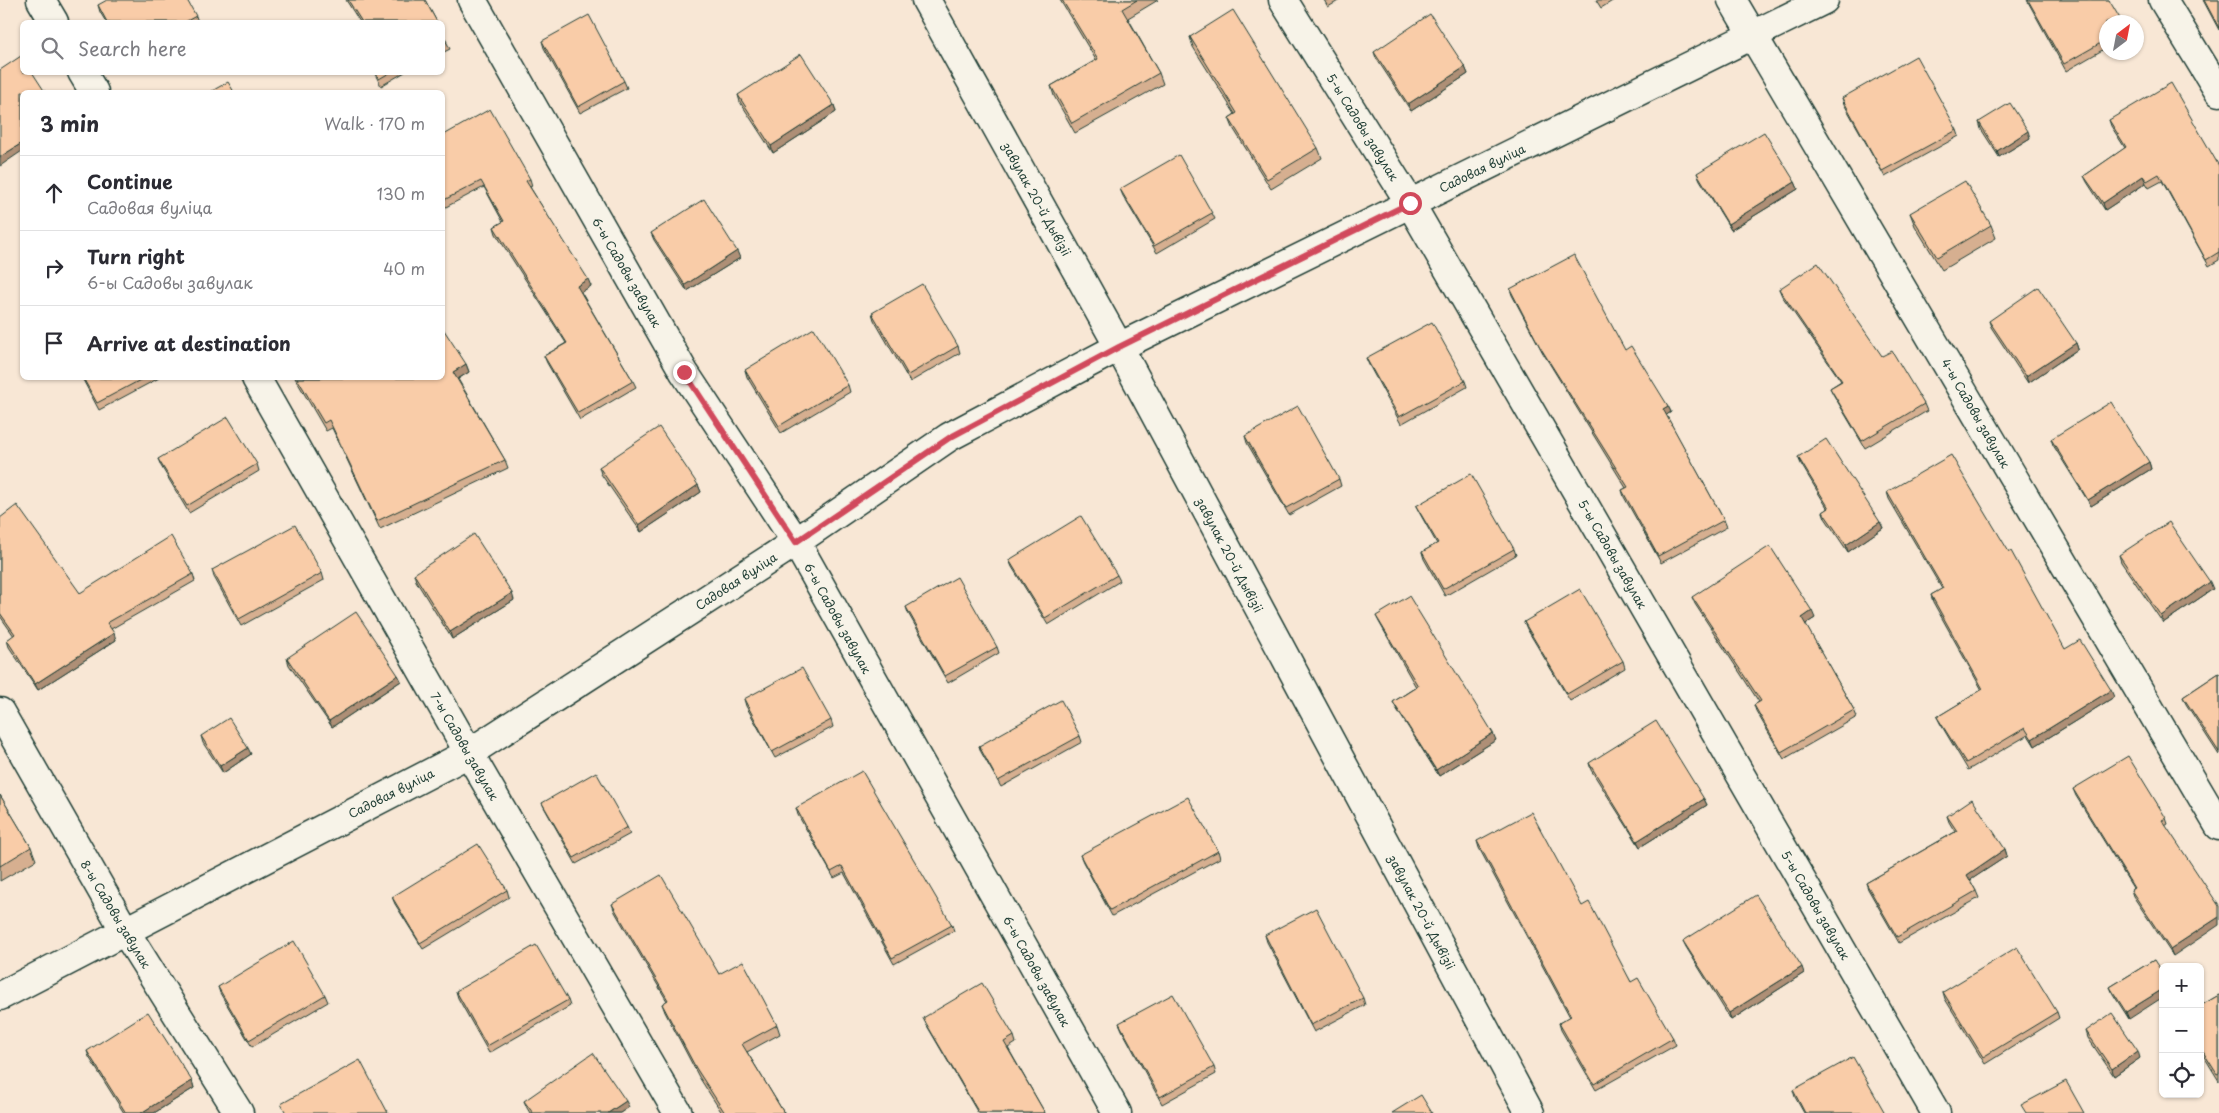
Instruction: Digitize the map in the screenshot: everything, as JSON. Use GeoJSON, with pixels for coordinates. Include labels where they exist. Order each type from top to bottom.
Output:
{"type":"FeatureCollection","features":[{"type":"Feature","properties":{"kind":"street"},"geometry":{"type":"LineString","coordinates":[[41,0],[53,20]]}},
{"type":"Feature","properties":{"kind":"street","name":"6-ы Садовы завулак"},"geometry":{"type":"LineString","coordinates":[[472,0],[684,372],[796,542],[1117,1113]]}},
{"type":"Feature","properties":{"kind":"street","name":"завулак 20-й Дывізіі"},"geometry":{"type":"LineString","coordinates":[[926,0],[1119,347],[1530,1113]]}},
{"type":"Feature","properties":{"kind":"street","name":"5-ы Садовы завулак"},"geometry":{"type":"LineString","coordinates":[[1283,0],[1410,203],[1936,1113]]}},
{"type":"Feature","properties":{"kind":"street","name":"4-ы Садовы завулак"},"geometry":{"type":"LineString","coordinates":[[1732,0],[1754,34],[2219,826]]}},
{"type":"Feature","properties":{"kind":"street","name":"Садовая вуліца"},"geometry":{"type":"LineString","coordinates":[[0,996],[469,753],[796,542],[949,438],[1119,347],[1824,0]]}},
{"type":"Feature","properties":{"kind":"street"},"geometry":{"type":"LineString","coordinates":[[2163,0],[2219,92]]}},
{"type":"Feature","properties":{"kind":"street"},"geometry":{"type":"LineString","coordinates":[[84,75],[93,90]]}},
{"type":"Feature","properties":{"kind":"street","name":"7-ы Садовы завулак"},"geometry":{"type":"LineString","coordinates":[[257,380],[469,753],[678,1113]]}},
{"type":"Feature","properties":{"kind":"street","name":"8-ы Садовы завулак"},"geometry":{"type":"LineString","coordinates":[[0,712],[125,931],[239,1113]]}},
{"type":"Feature","properties":{"kind":"building"},"geometry":{"type":"Polygon","coordinates":[[[107,0],[187,0],[196,16],[189,20],[106,20],[98,5],[107,0]]]}},
{"type":"Feature","properties":{"kind":"building"},"geometry":{"type":"Polygon","coordinates":[[[348,0],[425,0],[436,20],[361,20],[348,0]]]}},
{"type":"Feature","properties":{"kind":"building"},"geometry":{"type":"Polygon","coordinates":[[[1062,0],[1137,0],[1122,9],[1159,73],[1072,123],[1051,86],[1098,59],[1062,0]]]}},
{"type":"Feature","properties":{"kind":"building"},"geometry":{"type":"Polygon","coordinates":[[[2028,0],[2109,0],[2118,15],[2099,15],[2099,44],[2064,64],[2028,0]]]}},
{"type":"Feature","properties":{"kind":"building"},"geometry":{"type":"Polygon","coordinates":[[[2204,0],[2219,0],[2219,28],[2204,0]]]}},
{"type":"Feature","properties":{"kind":"building"},"geometry":{"type":"Polygon","coordinates":[[[1233,10],[1318,148],[1267,179],[1229,118],[1237,113],[1190,37],[1233,10]]]}},
{"type":"Feature","properties":{"kind":"building"},"geometry":{"type":"Polygon","coordinates":[[[1430,14],[1465,67],[1408,104],[1374,52],[1430,14]]]}},
{"type":"Feature","properties":{"kind":"building"},"geometry":{"type":"Polygon","coordinates":[[[589,15],[624,81],[578,107],[542,41],[589,15]]]}},
{"type":"Feature","properties":{"kind":"building"},"geometry":{"type":"Polygon","coordinates":[[[801,54],[834,105],[771,146],[738,95],[801,54]]]}},
{"type":"Feature","properties":{"kind":"building"},"geometry":{"type":"Polygon","coordinates":[[[1916,56],[1957,130],[1882,171],[1842,98],[1916,56]]]}},
{"type":"Feature","properties":{"kind":"building"},"geometry":{"type":"Polygon","coordinates":[[[20,57],[20,75],[34,75],[44,90],[20,90],[20,144],[0,157],[0,70],[20,57]]]}},
{"type":"Feature","properties":{"kind":"building"},"geometry":{"type":"Polygon","coordinates":[[[377,75],[386,75],[379,79],[377,75]]]}},
{"type":"Feature","properties":{"kind":"building"},"geometry":{"type":"Polygon","coordinates":[[[228,82],[233,90],[214,90],[228,82]]]}},
{"type":"Feature","properties":{"kind":"building"},"geometry":{"type":"Polygon","coordinates":[[[2171,83],[2219,166],[2219,252],[2206,260],[2159,174],[2147,181],[2143,176],[2103,203],[2084,176],[2126,147],[2109,120],[2171,83]]]}},
{"type":"Feature","properties":{"kind":"building"},"geometry":{"type":"Polygon","coordinates":[[[2010,103],[2028,131],[1997,151],[1979,122],[2010,103]]]}},
{"type":"Feature","properties":{"kind":"building"},"geometry":{"type":"Polygon","coordinates":[[[490,109],[530,179],[526,181],[588,279],[577,286],[633,381],[578,413],[544,356],[567,343],[494,227],[504,221],[481,181],[445,199],[445,134],[490,109]]]}},
{"type":"Feature","properties":{"kind":"building"},"geometry":{"type":"Polygon","coordinates":[[[1764,132],[1795,182],[1728,224],[1697,173],[1764,132]]]}},
{"type":"Feature","properties":{"kind":"building"},"geometry":{"type":"Polygon","coordinates":[[[1179,155],[1212,213],[1154,246],[1120,189],[1179,155]]]}},
{"type":"Feature","properties":{"kind":"building"},"geometry":{"type":"Polygon","coordinates":[[[1965,181],[1991,225],[1937,257],[1910,213],[1965,181]]]}},
{"type":"Feature","properties":{"kind":"building"},"geometry":{"type":"Polygon","coordinates":[[[704,199],[737,251],[685,285],[651,233],[704,199]]]}},
{"type":"Feature","properties":{"kind":"building"},"geometry":{"type":"Polygon","coordinates":[[[1574,255],[1625,350],[1631,346],[1668,406],[1663,409],[1724,520],[1658,556],[1622,490],[1628,487],[1540,347],[1510,289],[1574,255]]]}},
{"type":"Feature","properties":{"kind":"building"},"geometry":{"type":"Polygon","coordinates":[[[1818,263],[1882,356],[1892,351],[1924,404],[1862,441],[1830,388],[1842,381],[1779,289],[1818,263]]]}},
{"type":"Feature","properties":{"kind":"building"},"geometry":{"type":"Polygon","coordinates":[[[922,284],[958,346],[908,375],[872,313],[922,284]]]}},
{"type":"Feature","properties":{"kind":"building"},"geometry":{"type":"Polygon","coordinates":[[[2038,287],[2076,343],[2026,376],[1989,321],[2038,287]]]}},
{"type":"Feature","properties":{"kind":"building"},"geometry":{"type":"Polygon","coordinates":[[[1432,322],[1465,381],[1399,417],[1366,358],[1432,322]]]}},
{"type":"Feature","properties":{"kind":"building"},"geometry":{"type":"Polygon","coordinates":[[[814,328],[848,385],[779,426],[745,370],[814,328]]]}},
{"type":"Feature","properties":{"kind":"building"},"geometry":{"type":"Polygon","coordinates":[[[445,332],[466,364],[453,372],[505,460],[377,521],[329,420],[324,423],[298,380],[445,380],[445,332]]]}},
{"type":"Feature","properties":{"kind":"building"},"geometry":{"type":"Polygon","coordinates":[[[84,380],[140,380],[97,403],[84,380]]]}},
{"type":"Feature","properties":{"kind":"building"},"geometry":{"type":"Polygon","coordinates":[[[2111,402],[2149,462],[2088,500],[2051,439],[2111,402]]]}},
{"type":"Feature","properties":{"kind":"building"},"geometry":{"type":"Polygon","coordinates":[[[1298,406],[1339,479],[1286,508],[1245,436],[1298,406]]]}},
{"type":"Feature","properties":{"kind":"building"},"geometry":{"type":"Polygon","coordinates":[[[228,417],[257,464],[187,506],[158,459],[228,417]]]}},
{"type":"Feature","properties":{"kind":"building"},"geometry":{"type":"Polygon","coordinates":[[[659,427],[698,485],[639,525],[599,467],[659,427]]]}},
{"type":"Feature","properties":{"kind":"building"},"geometry":{"type":"Polygon","coordinates":[[[1826,439],[1880,522],[1846,545],[1823,512],[1829,508],[1798,457],[1826,439]]]}},
{"type":"Feature","properties":{"kind":"building"},"geometry":{"type":"Polygon","coordinates":[[[1951,455],[2009,552],[2011,551],[2065,649],[2080,640],[2111,690],[2032,739],[2025,728],[1966,763],[1937,717],[1983,689],[1931,595],[1943,588],[1887,492],[1951,455]]]}},
{"type":"Feature","properties":{"kind":"building"},"geometry":{"type":"Polygon","coordinates":[[[1471,474],[1514,549],[1443,589],[1422,552],[1438,543],[1416,506],[1471,474]]]}},
{"type":"Feature","properties":{"kind":"building"},"geometry":{"type":"Polygon","coordinates":[[[17,505],[80,593],[171,536],[193,574],[107,623],[114,633],[35,684],[7,640],[15,634],[0,613],[0,518],[17,505]]]}},
{"type":"Feature","properties":{"kind":"building"},"geometry":{"type":"Polygon","coordinates":[[[1081,516],[1117,575],[1045,618],[1009,560],[1081,516]]]}},
{"type":"Feature","properties":{"kind":"building"},"geometry":{"type":"Polygon","coordinates":[[[2169,522],[2210,582],[2161,616],[2119,555],[2169,522]]]}},
{"type":"Feature","properties":{"kind":"building"},"geometry":{"type":"Polygon","coordinates":[[[295,525],[322,573],[239,619],[212,570],[295,525]]]}},
{"type":"Feature","properties":{"kind":"building"},"geometry":{"type":"Polygon","coordinates":[[[474,534],[512,593],[450,632],[414,574],[474,534]]]}},
{"type":"Feature","properties":{"kind":"building"},"geometry":{"type":"Polygon","coordinates":[[[1770,546],[1812,611],[1802,618],[1854,710],[1781,752],[1754,705],[1761,701],[1692,597],[1770,546]]]}},
{"type":"Feature","properties":{"kind":"building"},"geometry":{"type":"Polygon","coordinates":[[[957,577],[997,647],[945,676],[906,607],[957,577]]]}},
{"type":"Feature","properties":{"kind":"building"},"geometry":{"type":"Polygon","coordinates":[[[1580,589],[1623,661],[1567,694],[1524,622],[1580,589]]]}},
{"type":"Feature","properties":{"kind":"building"},"geometry":{"type":"Polygon","coordinates":[[[1409,596],[1493,733],[1436,770],[1393,702],[1418,686],[1376,616],[1409,596]]]}},
{"type":"Feature","properties":{"kind":"building"},"geometry":{"type":"Polygon","coordinates":[[[356,612],[398,675],[329,721],[287,658],[356,612]]]}},
{"type":"Feature","properties":{"kind":"building"},"geometry":{"type":"Polygon","coordinates":[[[802,668],[831,720],[772,752],[744,699],[802,668]]]}},
{"type":"Feature","properties":{"kind":"building"},"geometry":{"type":"Polygon","coordinates":[[[2219,673],[2219,752],[2183,697],[2219,673]]]}},
{"type":"Feature","properties":{"kind":"building"},"geometry":{"type":"Polygon","coordinates":[[[1061,700],[1080,736],[998,781],[979,746],[1061,700]]]}},
{"type":"Feature","properties":{"kind":"building"},"geometry":{"type":"Polygon","coordinates":[[[229,718],[248,748],[220,766],[201,736],[229,718]]]}},
{"type":"Feature","properties":{"kind":"building"},"geometry":{"type":"Polygon","coordinates":[[[1656,721],[1704,799],[1637,841],[1589,763],[1656,721]]]}},
{"type":"Feature","properties":{"kind":"building"},"geometry":{"type":"Polygon","coordinates":[[[2128,756],[2166,818],[2162,820],[2219,906],[2219,917],[2170,949],[2131,890],[2134,888],[2073,789],[2128,756]]]}},
{"type":"Feature","properties":{"kind":"building"},"geometry":{"type":"Polygon","coordinates":[[[862,771],[952,925],[892,958],[842,866],[831,872],[796,808],[862,771]]]}},
{"type":"Feature","properties":{"kind":"building"},"geometry":{"type":"Polygon","coordinates":[[[596,772],[627,827],[574,858],[542,803],[596,772]]]}},
{"type":"Feature","properties":{"kind":"building"},"geometry":{"type":"Polygon","coordinates":[[[0,795],[31,847],[0,866],[0,795]]]}},
{"type":"Feature","properties":{"kind":"building"},"geometry":{"type":"Polygon","coordinates":[[[1188,797],[1218,851],[1110,910],[1080,855],[1188,797]]]}},
{"type":"Feature","properties":{"kind":"building"},"geometry":{"type":"Polygon","coordinates":[[[1972,799],[2005,849],[1967,875],[1976,891],[1897,937],[1866,883],[1957,831],[1947,816],[1972,799]]]}},
{"type":"Feature","properties":{"kind":"building"},"geometry":{"type":"Polygon","coordinates":[[[1531,812],[1582,906],[1589,902],[1631,982],[1638,978],[1673,1038],[1594,1084],[1559,1023],[1571,1016],[1477,841],[1531,812]]]}},
{"type":"Feature","properties":{"kind":"building"},"geometry":{"type":"Polygon","coordinates":[[[478,844],[507,890],[420,943],[392,897],[478,844]]]}},
{"type":"Feature","properties":{"kind":"building"},"geometry":{"type":"Polygon","coordinates":[[[661,875],[719,974],[743,961],[777,1025],[742,1044],[784,1113],[725,1113],[696,1068],[662,1004],[668,1000],[612,904],[661,875]]]}},
{"type":"Feature","properties":{"kind":"building"},"geometry":{"type":"Polygon","coordinates":[[[1756,895],[1802,967],[1729,1013],[1683,941],[1756,895]]]}},
{"type":"Feature","properties":{"kind":"building"},"geometry":{"type":"Polygon","coordinates":[[[1316,908],[1363,998],[1311,1025],[1265,935],[1316,908]]]}},
{"type":"Feature","properties":{"kind":"building"},"geometry":{"type":"Polygon","coordinates":[[[294,941],[325,995],[249,1040],[218,987],[294,941]]]}},
{"type":"Feature","properties":{"kind":"building"},"geometry":{"type":"Polygon","coordinates":[[[536,945],[568,1000],[487,1046],[456,991],[536,945]]]}},
{"type":"Feature","properties":{"kind":"building"},"geometry":{"type":"Polygon","coordinates":[[[2017,947],[2057,1012],[1983,1057],[1943,992],[2017,947]]]}},
{"type":"Feature","properties":{"kind":"building"},"geometry":{"type":"Polygon","coordinates":[[[2154,960],[2159,968],[2159,991],[2126,1012],[2110,987],[2154,960]]]}},
{"type":"Feature","properties":{"kind":"building"},"geometry":{"type":"Polygon","coordinates":[[[982,983],[1014,1036],[1004,1042],[1045,1113],[979,1113],[923,1018],[982,983]]]}},
{"type":"Feature","properties":{"kind":"building"},"geometry":{"type":"Polygon","coordinates":[[[1173,994],[1214,1067],[1160,1097],[1119,1023],[1173,994]]]}},
{"type":"Feature","properties":{"kind":"building"},"geometry":{"type":"Polygon","coordinates":[[[2219,995],[2219,1073],[2217,1074],[2204,1053],[2204,1004],[2219,995]]]}},
{"type":"Feature","properties":{"kind":"building"},"geometry":{"type":"Polygon","coordinates":[[[148,1012],[192,1081],[141,1113],[126,1113],[87,1051],[148,1012]]]}},
{"type":"Feature","properties":{"kind":"building"},"geometry":{"type":"Polygon","coordinates":[[[2112,1013],[2138,1051],[2112,1069],[2086,1031],[2112,1013]]]}},
{"type":"Feature","properties":{"kind":"building"},"geometry":{"type":"Polygon","coordinates":[[[593,1053],[626,1101],[608,1113],[533,1113],[524,1101],[593,1053]]]}},
{"type":"Feature","properties":{"kind":"building"},"geometry":{"type":"Polygon","coordinates":[[[1853,1057],[1885,1113],[1805,1113],[1793,1090],[1853,1057]]]}},
{"type":"Feature","properties":{"kind":"building"},"geometry":{"type":"Polygon","coordinates":[[[360,1060],[388,1113],[286,1113],[281,1104],[360,1060]]]}},
{"type":"Feature","properties":{"kind":"building"},"geometry":{"type":"Polygon","coordinates":[[[2066,1081],[2084,1113],[2026,1113],[2021,1105],[2066,1081]]]}},
{"type":"Feature","properties":{"kind":"building"},"geometry":{"type":"Polygon","coordinates":[[[1421,1095],[1432,1113],[1392,1113],[1421,1095]]]}},
{"type":"Feature","properties":{"kind":"route"},"geometry":{"type":"LineString","coordinates":[[684,372],[796,542],[949,438],[1119,347],[1410,203]]}}]}
